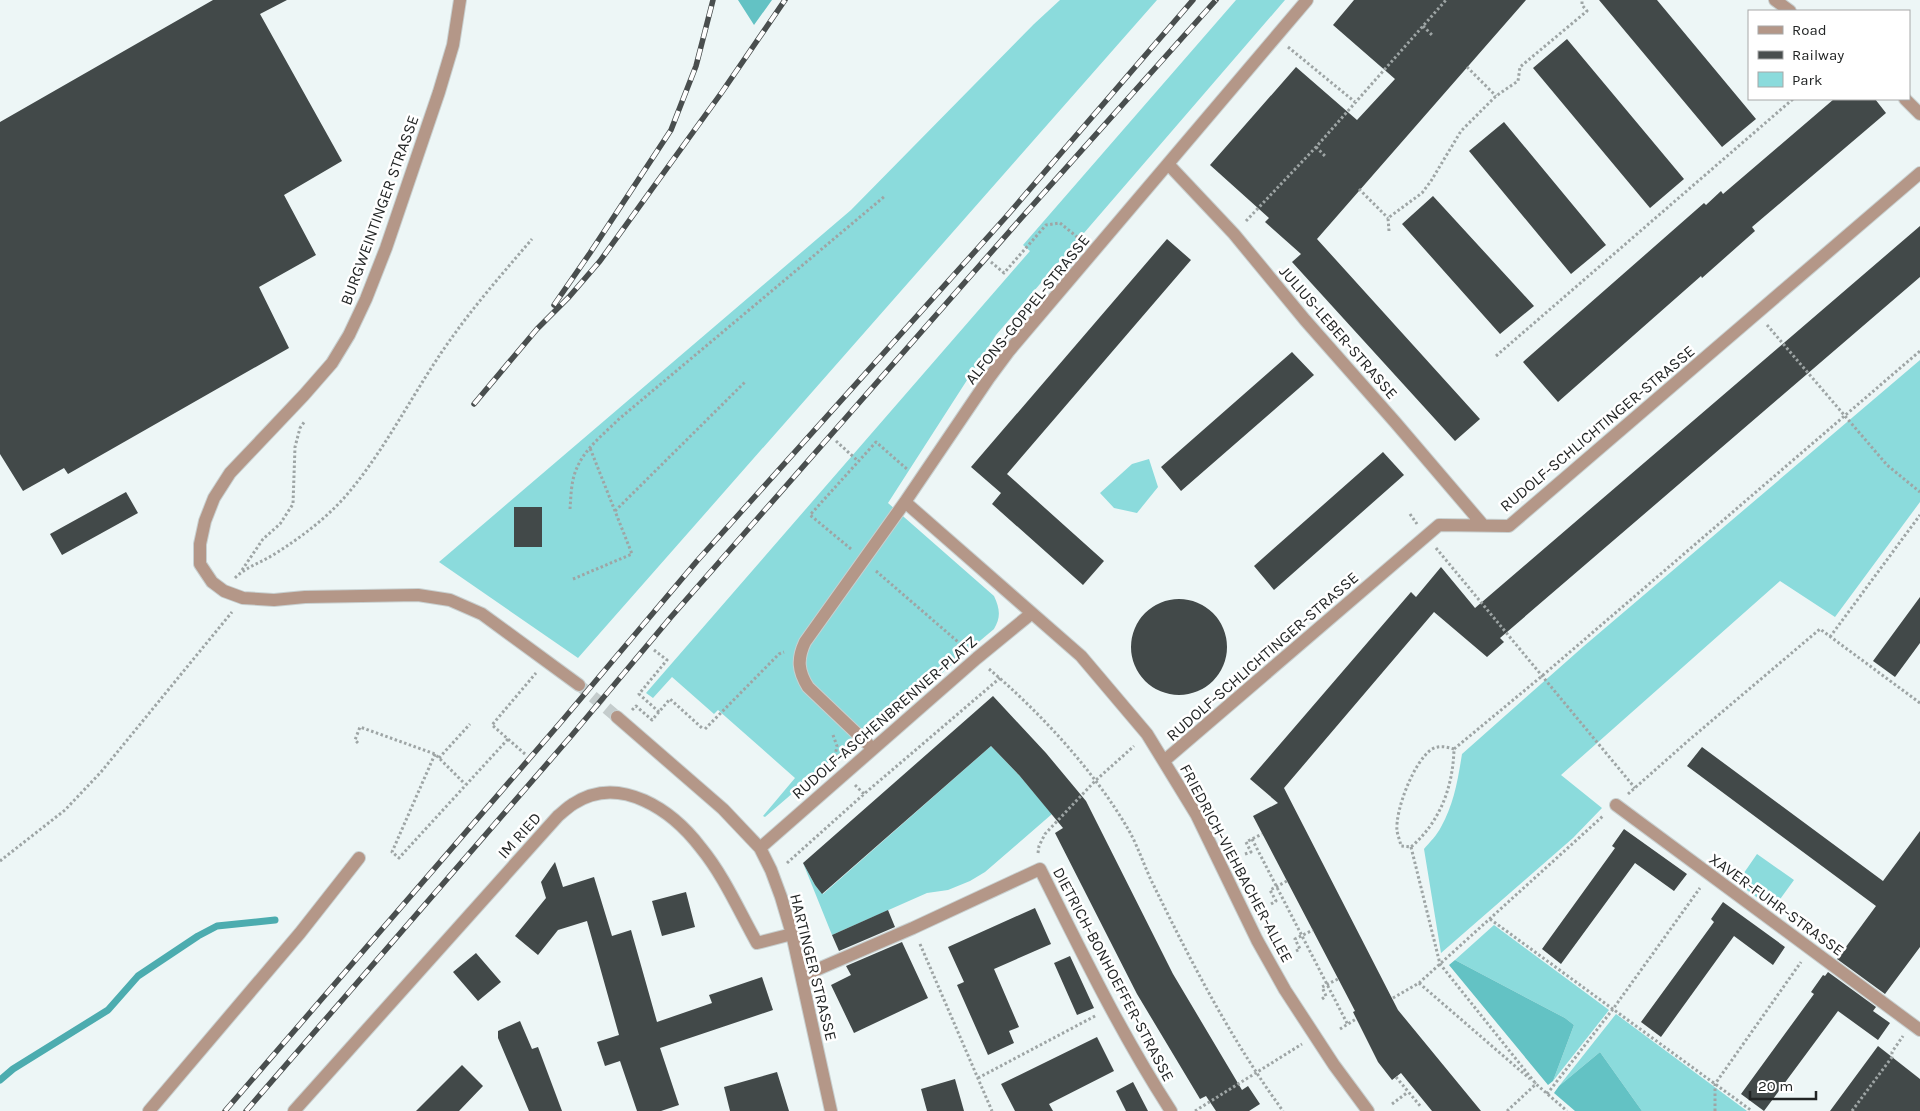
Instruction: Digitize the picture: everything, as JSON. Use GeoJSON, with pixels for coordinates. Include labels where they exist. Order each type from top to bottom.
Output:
{"type":"FeatureCollection","features":[{"type":"Feature","properties":{"kind":"street","name":"BURGWEINTINGER STRASSE"},"geometry":{"type":"LineString","coordinates":[[460,0],[453,45],[439,92],[386,248],[366,299],[349,334],[332,362],[304,395],[230,473],[214,498],[205,521],[200,544],[200,564],[212,582],[224,591],[243,598],[274,600],[305,597],[408,595],[450,600],[482,614],[579,685]]}},
{"type":"Feature","properties":{"kind":"street","name":"ALFONS-GOPPEL-STRASSE"},"geometry":{"type":"LineString","coordinates":[[872,748],[808,687],[801,676],[798,665],[800,653],[805,642],[905,502],[1009,351],[1307,0]]}},
{"type":"Feature","properties":{"kind":"street"},"geometry":{"type":"LineString","coordinates":[[1774,0],[1789,10]]}},
{"type":"Feature","properties":{"kind":"street"},"geometry":{"type":"LineString","coordinates":[[1906,100],[1920,114]]}},
{"type":"Feature","properties":{"kind":"street","name":"JULIUS-LEBER-STRASSE"},"geometry":{"type":"LineString","coordinates":[[1168,164],[1234,234],[1304,320],[1396,422],[1483,525]]}},
{"type":"Feature","properties":{"kind":"street","name":"RUDOLF-SCHLICHTINGER-STRASSE"},"geometry":{"type":"LineString","coordinates":[[1165,760],[1439,525],[1509,526],[1920,173]]}},
{"type":"Feature","properties":{"kind":"street","name":"FRIEDRICH-VIEHBACHER-ALLEE"},"geometry":{"type":"LineString","coordinates":[[905,502],[1081,656],[1147,734],[1165,760],[1196,814],[1257,940],[1285,990],[1368,1111]]}},
{"type":"Feature","properties":{"kind":"street","name":"RUDOLF-ASCHENBRENNER-PLATZ"},"geometry":{"type":"LineString","coordinates":[[760,848],[872,748],[1032,613]]}},
{"type":"Feature","properties":{"kind":"street","name":"HARTINGER STRASSE"},"geometry":{"type":"LineString","coordinates":[[617,717],[723,809],[760,848],[782,897],[792,934],[831,1111]]}},
{"type":"Feature","properties":{"kind":"street","name":"IM RIED"},"geometry":{"type":"LineString","coordinates":[[294,1111],[558,816],[574,803],[589,796],[607,792],[628,795],[647,801],[665,812],[681,825],[702,848],[718,872],[757,943],[792,934]]}},
{"type":"Feature","properties":{"kind":"street","name":"XAVER-FUHR-STRASSE"},"geometry":{"type":"LineString","coordinates":[[1616,805],[1916,1027]]}},
{"type":"Feature","properties":{"kind":"street"},"geometry":{"type":"LineString","coordinates":[[149,1111],[300,933],[359,858]]}},
{"type":"Feature","properties":{"kind":"street","name":"DIETRICH-BONHOEFFER-STRASSE"},"geometry":{"type":"LineString","coordinates":[[802,976],[913,928],[1040,869],[1111,1008],[1171,1111]]}},
{"type":"Feature","properties":{"kind":"path"},"geometry":{"type":"LineString","coordinates":[[1234,234],[1316,147],[1446,0]]}},
{"type":"Feature","properties":{"kind":"path"},"geometry":{"type":"LineString","coordinates":[[1388,218],[1422,193],[1461,131],[1496,96],[1518,80],[1520,67],[1587,11],[1582,5],[1582,0]]}},
{"type":"Feature","properties":{"kind":"path"},"geometry":{"type":"LineString","coordinates":[[1423,26],[1433,36]]}},
{"type":"Feature","properties":{"kind":"path"},"geometry":{"type":"LineString","coordinates":[[1275,37],[1355,102]]}},
{"type":"Feature","properties":{"kind":"path"},"geometry":{"type":"LineString","coordinates":[[1467,67],[1496,96]]}},
{"type":"Feature","properties":{"kind":"path"},"geometry":{"type":"LineString","coordinates":[[1496,356],[1792,100]]}},
{"type":"Feature","properties":{"kind":"path"},"geometry":{"type":"LineString","coordinates":[[1316,147],[1325,156]]}},
{"type":"Feature","properties":{"kind":"path"},"geometry":{"type":"LineString","coordinates":[[1359,189],[1388,218],[1389,231]]}},
{"type":"Feature","properties":{"kind":"path"},"geometry":{"type":"LineString","coordinates":[[570,508],[575,471],[590,447],[619,419],[885,196]]}},
{"type":"Feature","properties":{"kind":"path"},"geometry":{"type":"LineString","coordinates":[[991,262],[1004,273],[1046,225],[1060,223],[1094,250]]}},
{"type":"Feature","properties":{"kind":"path"},"geometry":{"type":"LineString","coordinates":[[224,591],[242,570],[268,558],[307,534],[343,499],[379,453],[448,342],[532,240]]}},
{"type":"Feature","properties":{"kind":"path"},"geometry":{"type":"LineString","coordinates":[[1757,313],[1887,465],[1920,492]]}},
{"type":"Feature","properties":{"kind":"path"},"geometry":{"type":"LineString","coordinates":[[1454,749],[1542,676],[1920,351]]}},
{"type":"Feature","properties":{"kind":"path"},"geometry":{"type":"LineString","coordinates":[[615,511],[746,381]]}},
{"type":"Feature","properties":{"kind":"path"},"geometry":{"type":"LineString","coordinates":[[836,441],[858,461]]}},
{"type":"Feature","properties":{"kind":"path"},"geometry":{"type":"LineString","coordinates":[[863,560],[810,515],[876,442],[919,480]]}},
{"type":"Feature","properties":{"kind":"path"},"geometry":{"type":"LineString","coordinates":[[573,579],[632,554],[590,447]]}},
{"type":"Feature","properties":{"kind":"path"},"geometry":{"type":"LineString","coordinates":[[1410,514],[1426,536],[1635,788]]}},
{"type":"Feature","properties":{"kind":"path"},"geometry":{"type":"LineString","coordinates":[[1830,637],[1920,515]]}},
{"type":"Feature","properties":{"kind":"path"},"geometry":{"type":"LineString","coordinates":[[0,861],[65,810],[101,772],[243,598]]}},
{"type":"Feature","properties":{"kind":"path"},"geometry":{"type":"LineString","coordinates":[[1820,629],[1920,703]]}},
{"type":"Feature","properties":{"kind":"path"},"geometry":{"type":"LineString","coordinates":[[654,650],[667,660],[639,694],[659,712]]}},
{"type":"Feature","properties":{"kind":"path"},"geometry":{"type":"LineString","coordinates":[[637,707],[652,720],[670,699],[703,729],[779,654],[784,652],[782,658]]}},
{"type":"Feature","properties":{"kind":"path"},"geometry":{"type":"LineString","coordinates":[[789,871],[786,864],[1000,678]]}},
{"type":"Feature","properties":{"kind":"path"},"geometry":{"type":"LineString","coordinates":[[523,688],[492,725],[526,754]]}},
{"type":"Feature","properties":{"kind":"path"},"geometry":{"type":"LineString","coordinates":[[439,758],[470,724]]}},
{"type":"Feature","properties":{"kind":"path"},"geometry":{"type":"LineString","coordinates":[[358,743],[356,740],[360,728],[435,754],[466,784]]}},
{"type":"Feature","properties":{"kind":"path"},"geometry":{"type":"LineString","coordinates":[[832,729],[837,746],[834,763]]}},
{"type":"Feature","properties":{"kind":"path"},"geometry":{"type":"LineString","coordinates":[[1040,869],[1037,854],[1045,834],[1095,781],[1147,734]]}},
{"type":"Feature","properties":{"kind":"path"},"geometry":{"type":"LineString","coordinates":[[435,754],[392,852],[399,858],[508,739]]}},
{"type":"Feature","properties":{"kind":"path"},"geometry":{"type":"LineString","coordinates":[[1444,746],[1454,749],[1454,769],[1450,787],[1436,818],[1425,836],[1411,847],[1401,846],[1397,830],[1403,797],[1416,766],[1432,749],[1444,746]]}},
{"type":"Feature","properties":{"kind":"path"},"geometry":{"type":"LineString","coordinates":[[1095,781],[1128,829],[1153,884],[1217,1006],[1255,1073],[1283,1111]]}},
{"type":"Feature","properties":{"kind":"path"},"geometry":{"type":"LineString","coordinates":[[1245,854],[1250,852],[1246,842],[1262,834]]}},
{"type":"Feature","properties":{"kind":"path"},"geometry":{"type":"LineString","coordinates":[[1252,839],[1348,1024]]}},
{"type":"Feature","properties":{"kind":"path"},"geometry":{"type":"LineString","coordinates":[[1411,847],[1440,964],[1536,1084]]}},
{"type":"Feature","properties":{"kind":"path"},"geometry":{"type":"LineString","coordinates":[[1547,1094],[1613,1008],[1710,874]]}},
{"type":"Feature","properties":{"kind":"path"},"geometry":{"type":"LineString","coordinates":[[1272,904],[1276,901],[1270,890],[1287,881]]}},
{"type":"Feature","properties":{"kind":"path"},"geometry":{"type":"LineString","coordinates":[[1490,919],[1752,1111]]}},
{"type":"Feature","properties":{"kind":"path"},"geometry":{"type":"LineString","coordinates":[[913,928],[992,1111]]}},
{"type":"Feature","properties":{"kind":"path"},"geometry":{"type":"LineString","coordinates":[[1296,951],[1300,949],[1295,939],[1312,930]]}},
{"type":"Feature","properties":{"kind":"path"},"geometry":{"type":"LineString","coordinates":[[1715,1111],[1715,1084],[1810,949]]}},
{"type":"Feature","properties":{"kind":"path"},"geometry":{"type":"LineString","coordinates":[[1393,998],[1419,983],[1440,964]]}},
{"type":"Feature","properties":{"kind":"path"},"geometry":{"type":"LineString","coordinates":[[1322,999],[1326,996],[1322,987],[1338,979]]}},
{"type":"Feature","properties":{"kind":"path"},"geometry":{"type":"LineString","coordinates":[[1419,983],[1568,1111]]}},
{"type":"Feature","properties":{"kind":"path"},"geometry":{"type":"LineString","coordinates":[[978,1078],[1111,1008]]}},
{"type":"Feature","properties":{"kind":"path"},"geometry":{"type":"LineString","coordinates":[[1340,1029],[1356,1019]]}},
{"type":"Feature","properties":{"kind":"path"},"geometry":{"type":"LineString","coordinates":[[1852,1111],[1892,1057],[1892,1052],[1916,1027]]}},
{"type":"Feature","properties":{"kind":"path"},"geometry":{"type":"LineString","coordinates":[[1195,1111],[1315,1035]]}},
{"type":"Feature","properties":{"kind":"path"},"geometry":{"type":"LineString","coordinates":[[1396,1076],[1421,1107]]}},
{"type":"Feature","properties":{"kind":"path"},"geometry":{"type":"LineString","coordinates":[[1507,1111],[1536,1084]]}},
{"type":"Feature","properties":{"kind":"path"},"geometry":{"type":"LineString","coordinates":[[1392,1104],[1408,1092]]}},
{"type":"Feature","properties":{"kind":"green space"},"geometry":{"type":"Polygon","coordinates":[[[1060,0],[1157,0],[578,658],[439,562],[851,210],[1060,0]]]}},
{"type":"Feature","properties":{"kind":"green space"},"geometry":{"type":"Polygon","coordinates":[[[1236,0],[1285,0],[996,335],[888,503],[994,596],[999,613],[994,629],[891,716],[830,761],[765,817],[763,816],[795,778],[718,710],[714,714],[672,677],[653,698],[646,693],[1030,251],[1023,245],[1236,0]]]}},
{"type":"Feature","properties":{"kind":"green space"},"geometry":{"type":"Polygon","coordinates":[[[1920,360],[1920,502],[1835,617],[1780,581],[1561,775],[1602,808],[1573,838],[1441,953],[1424,849],[1439,830],[1449,809],[1457,782],[1462,754],[1584,646],[1920,360]]]}},
{"type":"Feature","properties":{"kind":"green space"},"geometry":{"type":"Polygon","coordinates":[[[1149,459],[1158,487],[1137,513],[1114,508],[1100,493],[1132,464],[1149,459]]]}},
{"type":"Feature","properties":{"kind":"green space"},"geometry":{"type":"Polygon","coordinates":[[[991,746],[1052,814],[985,872],[970,881],[948,890],[927,893],[832,935],[803,863],[815,885],[823,894],[991,746]]]}},
{"type":"Feature","properties":{"kind":"green space"},"geometry":{"type":"Polygon","coordinates":[[[1757,854],[1794,880],[1773,909],[1737,883],[1757,854]]]}},
{"type":"Feature","properties":{"kind":"green space"},"geometry":{"type":"Polygon","coordinates":[[[1494,925],[1609,1010],[1553,1081],[1574,1025],[1565,1018],[1455,960],[1494,925]]]}},
{"type":"Feature","properties":{"kind":"green space"},"geometry":{"type":"Polygon","coordinates":[[[1616,1014],[1747,1111],[1642,1111],[1600,1052],[1559,1086],[1616,1014]]]}},
{"type":"Feature","properties":{"kind":"shaded area"},"geometry":{"type":"Polygon","coordinates":[[[738,0],[772,0],[754,25],[738,0]]]}},
{"type":"Feature","properties":{"kind":"shaded area"},"geometry":{"type":"Polygon","coordinates":[[[1455,960],[1565,1018],[1574,1025],[1553,1081],[1548,1085],[1449,965],[1455,960]]]}},
{"type":"Feature","properties":{"kind":"shaded area"},"geometry":{"type":"Polygon","coordinates":[[[1600,1052],[1642,1111],[1575,1111],[1554,1093],[1559,1086],[1600,1052]]]}},
{"type":"Feature","properties":{"kind":"building"},"geometry":{"type":"Polygon","coordinates":[[[213,0],[287,0],[260,14],[342,161],[284,195],[316,255],[259,287],[289,348],[68,474],[64,468],[23,491],[0,454],[0,122],[213,0]]]}},
{"type":"Feature","properties":{"kind":"building"},"geometry":{"type":"Polygon","coordinates":[[[1354,0],[1526,0],[1317,239],[1480,419],[1455,441],[1292,262],[1301,254],[1265,222],[1269,218],[1210,165],[1296,67],[1357,120],[1395,79],[1333,25],[1354,0]]]}},
{"type":"Feature","properties":{"kind":"building"},"geometry":{"type":"Polygon","coordinates":[[[1599,0],[1657,0],[1756,119],[1722,147],[1599,0]]]}},
{"type":"Feature","properties":{"kind":"building"},"geometry":{"type":"Polygon","coordinates":[[[1567,39],[1684,179],[1650,208],[1533,68],[1567,39]]]}},
{"type":"Feature","properties":{"kind":"building"},"geometry":{"type":"Polygon","coordinates":[[[1833,100],[1876,100],[1886,113],[1752,227],[1755,231],[1558,402],[1523,362],[1704,203],[1706,205],[1721,191],[1723,194],[1833,100]]]}},
{"type":"Feature","properties":{"kind":"building"},"geometry":{"type":"Polygon","coordinates":[[[1504,122],[1606,245],[1571,274],[1469,151],[1504,122]]]}},
{"type":"Feature","properties":{"kind":"building"},"geometry":{"type":"Polygon","coordinates":[[[1433,196],[1534,306],[1500,334],[1402,224],[1433,196]]]}},
{"type":"Feature","properties":{"kind":"building"},"geometry":{"type":"Polygon","coordinates":[[[1920,226],[1920,277],[1500,638],[1504,642],[1487,657],[1434,612],[1284,788],[1398,1010],[1481,1111],[1432,1111],[1401,1073],[1392,1080],[1378,1062],[1353,1012],[1355,1011],[1253,816],[1278,803],[1250,779],[1411,592],[1416,597],[1441,567],[1475,608],[1920,226]]]}},
{"type":"Feature","properties":{"kind":"building"},"geometry":{"type":"Polygon","coordinates":[[[1167,239],[1191,260],[1007,474],[1104,561],[1083,585],[992,504],[1001,493],[971,467],[1167,239]]]}},
{"type":"Feature","properties":{"kind":"building"},"geometry":{"type":"Polygon","coordinates":[[[1292,352],[1314,375],[1181,491],[1161,467],[1292,352]]]}},
{"type":"Feature","properties":{"kind":"building"},"geometry":{"type":"Polygon","coordinates":[[[1383,452],[1404,475],[1274,590],[1254,566],[1383,452]]]}},
{"type":"Feature","properties":{"kind":"building"},"geometry":{"type":"Polygon","coordinates":[[[126,492],[138,513],[62,555],[50,534],[126,492]]]}},
{"type":"Feature","properties":{"kind":"building"},"geometry":{"type":"Polygon","coordinates":[[[514,507],[542,507],[542,547],[514,547],[514,507]]]}},
{"type":"Feature","properties":{"kind":"building"},"geometry":{"type":"Polygon","coordinates":[[[1920,597],[1920,643],[1895,677],[1873,661],[1920,597]]]}},
{"type":"Feature","properties":{"kind":"building"},"geometry":{"type":"Polygon","coordinates":[[[1179,599],[1197,603],[1213,613],[1223,629],[1227,647],[1223,665],[1213,681],[1197,691],[1179,695],[1161,691],[1145,681],[1135,665],[1131,647],[1135,629],[1145,613],[1161,603],[1179,599]]]}},
{"type":"Feature","properties":{"kind":"building"},"geometry":{"type":"Polygon","coordinates":[[[993,696],[1046,753],[1086,801],[1173,974],[1242,1090],[1248,1086],[1260,1104],[1249,1111],[1216,1111],[1206,1096],[1200,1099],[1137,994],[1055,833],[1063,828],[1019,775],[991,746],[822,894],[815,885],[803,863],[993,696]]]}},
{"type":"Feature","properties":{"kind":"building"},"geometry":{"type":"Polygon","coordinates":[[[1702,747],[1883,881],[1920,831],[1920,947],[1885,994],[1837,959],[1876,906],[1687,766],[1702,747]]]}},
{"type":"Feature","properties":{"kind":"building"},"geometry":{"type":"Polygon","coordinates":[[[1624,829],[1687,874],[1674,891],[1635,863],[1561,964],[1542,949],[1615,848],[1612,846],[1624,829]]]}},
{"type":"Feature","properties":{"kind":"building"},"geometry":{"type":"Polygon","coordinates":[[[555,862],[563,887],[594,877],[612,936],[631,930],[657,1022],[712,1003],[709,995],[762,977],[773,1010],[660,1048],[679,1105],[661,1111],[637,1111],[620,1061],[605,1066],[597,1042],[619,1035],[587,921],[558,930],[538,955],[515,936],[546,898],[541,882],[555,862]]]}},
{"type":"Feature","properties":{"kind":"building"},"geometry":{"type":"Polygon","coordinates":[[[686,892],[695,927],[662,936],[652,901],[686,892]]]}},
{"type":"Feature","properties":{"kind":"building"},"geometry":{"type":"Polygon","coordinates":[[[1723,902],[1785,947],[1773,965],[1734,936],[1661,1037],[1641,1022],[1714,922],[1711,919],[1723,902]]]}},
{"type":"Feature","properties":{"kind":"building"},"geometry":{"type":"Polygon","coordinates":[[[1035,908],[1051,944],[994,969],[1019,1027],[1009,1031],[1014,1043],[988,1055],[957,985],[964,982],[948,947],[1035,908]]]}},
{"type":"Feature","properties":{"kind":"building"},"geometry":{"type":"Polygon","coordinates":[[[888,910],[895,927],[839,951],[832,935],[888,910]]]}},
{"type":"Feature","properties":{"kind":"building"},"geometry":{"type":"Polygon","coordinates":[[[902,942],[928,998],[854,1033],[831,985],[851,975],[846,966],[902,942]]]}},
{"type":"Feature","properties":{"kind":"building"},"geometry":{"type":"Polygon","coordinates":[[[476,953],[501,982],[478,1001],[453,972],[476,953]]]}},
{"type":"Feature","properties":{"kind":"building"},"geometry":{"type":"Polygon","coordinates":[[[1070,956],[1094,1008],[1077,1015],[1054,963],[1070,956]]]}},
{"type":"Feature","properties":{"kind":"building"},"geometry":{"type":"Polygon","coordinates":[[[1828,972],[1876,1007],[1873,1011],[1890,1023],[1878,1040],[1838,1011],[1764,1111],[1741,1094],[1814,994],[1811,992],[1823,975],[1825,976],[1828,972]]]}},
{"type":"Feature","properties":{"kind":"building"},"geometry":{"type":"Polygon","coordinates":[[[520,1021],[532,1049],[538,1047],[562,1111],[529,1111],[498,1038],[498,1031],[520,1021]]]}},
{"type":"Feature","properties":{"kind":"building"},"geometry":{"type":"Polygon","coordinates":[[[1097,1037],[1114,1071],[1049,1104],[1053,1111],[1015,1111],[1001,1084],[1097,1037]]]}},
{"type":"Feature","properties":{"kind":"building"},"geometry":{"type":"Polygon","coordinates":[[[1878,1046],[1920,1079],[1920,1111],[1830,1111],[1878,1046]]]}},
{"type":"Feature","properties":{"kind":"building"},"geometry":{"type":"Polygon","coordinates":[[[462,1065],[483,1086],[459,1111],[416,1111],[462,1065]]]}},
{"type":"Feature","properties":{"kind":"building"},"geometry":{"type":"Polygon","coordinates":[[[777,1072],[789,1111],[730,1111],[724,1087],[777,1072]]]}},
{"type":"Feature","properties":{"kind":"building"},"geometry":{"type":"Polygon","coordinates":[[[955,1079],[964,1111],[927,1111],[921,1089],[955,1079]]]}},
{"type":"Feature","properties":{"kind":"building"},"geometry":{"type":"Polygon","coordinates":[[[1133,1082],[1148,1111],[1126,1111],[1116,1091],[1133,1082]]]}},
{"type":"Feature","properties":{"kind":"waterway"},"geometry":{"type":"LineString","coordinates":[[0,1080],[13,1069],[108,1010],[138,976],[198,936],[217,926],[275,920]]}},
{"type":"Feature","properties":{"kind":"tunnel"},"geometry":{"type":"LineString","coordinates":[[579,685],[617,717]]}},
{"type":"Feature","properties":{"kind":"railway"},"geometry":{"type":"LineString","coordinates":[[554,305],[671,130],[696,66],[713,0]]}},
{"type":"Feature","properties":{"kind":"railway"},"geometry":{"type":"LineString","coordinates":[[474,404],[537,329],[569,297],[600,261],[722,92],[785,0]]}},
{"type":"Feature","properties":{"kind":"railway"},"geometry":{"type":"LineString","coordinates":[[225,1111],[561,722],[697,561],[1005,218],[1193,0]]}},
{"type":"Feature","properties":{"kind":"railway"},"geometry":{"type":"LineString","coordinates":[[246,1111],[572,735],[671,617],[1016,224],[1216,0]]}}]}
